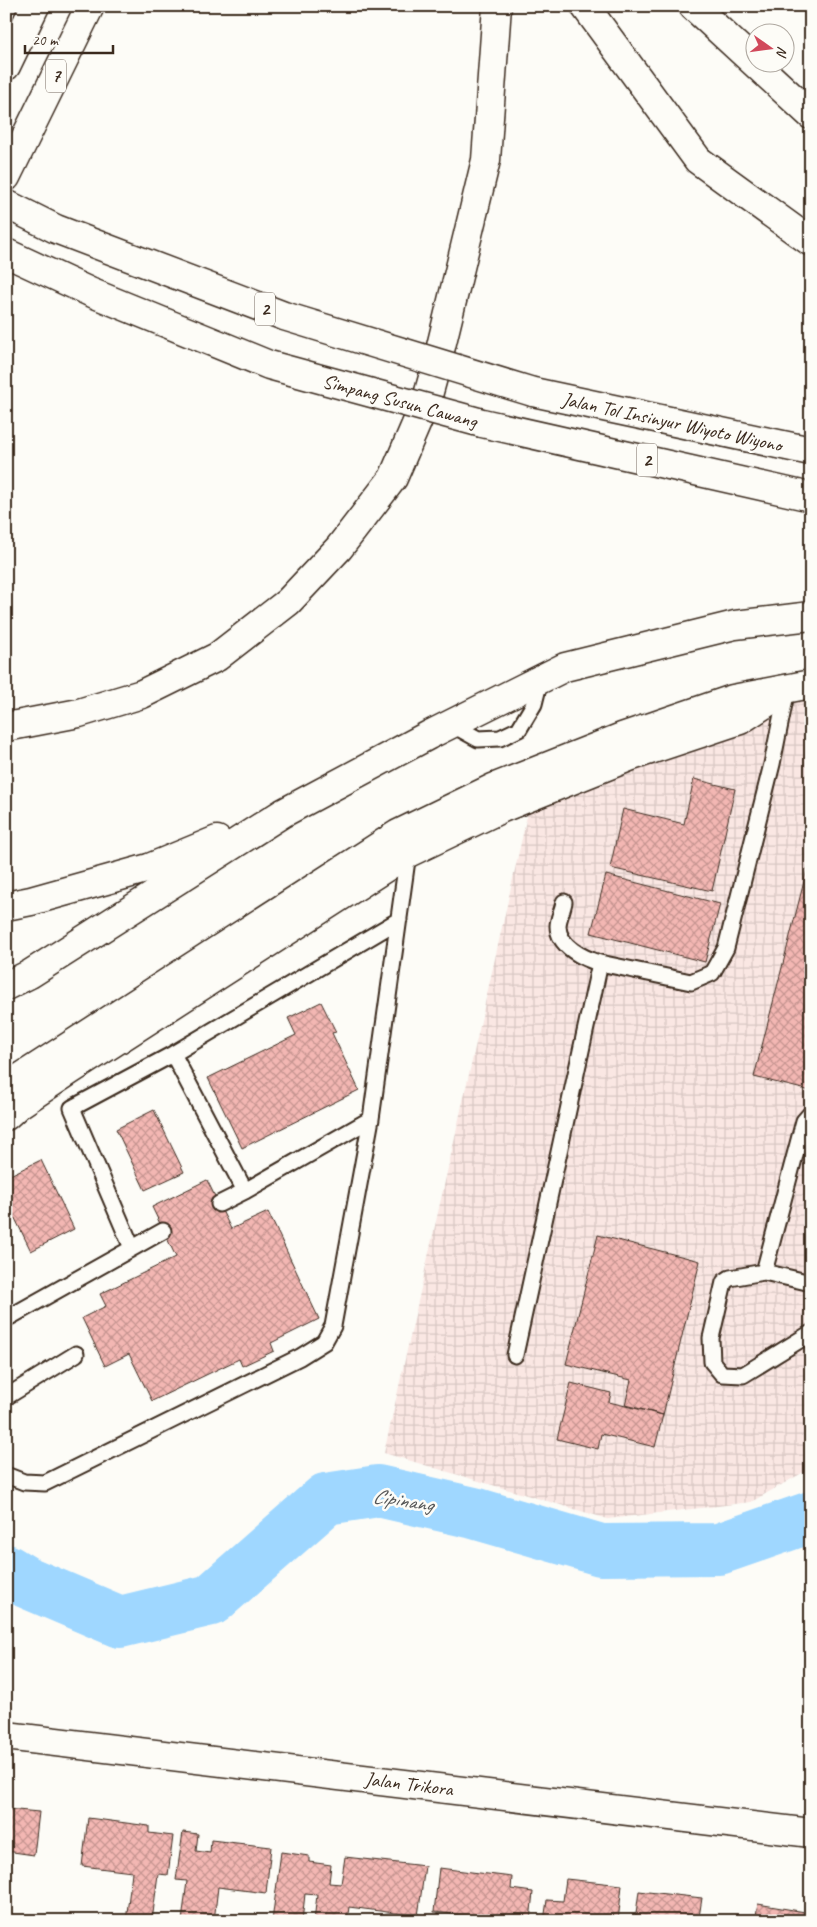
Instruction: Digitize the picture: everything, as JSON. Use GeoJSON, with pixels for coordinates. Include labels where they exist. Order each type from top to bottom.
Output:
{"type":"FeatureCollection","features":[{"type":"Feature","properties":{"kind":"main road"},"geometry":{"type":"LineString","coordinates":[[6,66],[35,6]]}},
{"type":"Feature","properties":{"kind":"main road","name":"7"},"geometry":{"type":"LineString","coordinates":[[6,177],[90,6]]}},
{"type":"Feature","properties":{"kind":"main road"},"geometry":{"type":"LineString","coordinates":[[6,727],[79,713],[142,694],[217,658],[288,602],[339,548],[393,478],[427,398],[435,372],[486,160],[497,6]]}},
{"type":"Feature","properties":{"kind":"main road"},"geometry":{"type":"LineString","coordinates":[[585,6],[698,160],[811,242]]}},
{"type":"Feature","properties":{"kind":"main road"},"geometry":{"type":"LineString","coordinates":[[693,6],[811,115]]}},
{"type":"Feature","properties":{"kind":"main road","name":"Jalan Tol Insinyur Wiyoto Wiyono"},"geometry":{"type":"LineString","coordinates":[[6,204],[56,229],[284,316],[533,392],[811,451]]}},
{"type":"Feature","properties":{"kind":"main road","name":"Simpang Susun Cawang"},"geometry":{"type":"LineString","coordinates":[[6,253],[90,292],[269,365],[482,423],[811,497]]}},
{"type":"Feature","properties":{"kind":"main road"},"geometry":{"type":"LineString","coordinates":[[6,986],[30,974],[283,813],[451,724],[565,667],[735,624],[811,616]]}},
{"type":"Feature","properties":{"kind":"main road"},"geometry":{"type":"LineString","coordinates":[[6,1116],[18,1105],[69,1071],[408,853],[502,808],[629,757],[740,720],[799,687]]}},
{"type":"Feature","properties":{"kind":"main road"},"geometry":{"type":"LineString","coordinates":[[6,1087],[398,834],[493,788],[622,737],[733,699],[799,687]]}},
{"type":"Feature","properties":{"kind":"main road"},"geometry":{"type":"LineString","coordinates":[[6,906],[31,901],[149,868],[283,813]]}},
{"type":"Feature","properties":{"kind":"main road","name":"Jalan Trikora"},"geometry":{"type":"LineString","coordinates":[[6,1736],[811,1833]]}},
{"type":"Feature","properties":{"kind":"lane"},"geometry":{"type":"LineString","coordinates":[[564,902],[558,926],[565,945],[586,959],[691,982],[712,973],[726,948],[772,764],[799,687]]}},
{"type":"Feature","properties":{"kind":"lane"},"geometry":{"type":"LineString","coordinates":[[6,1476],[24,1482],[45,1483],[300,1357],[324,1342],[334,1326],[371,1119],[408,853]]}},
{"type":"Feature","properties":{"kind":"lane"},"geometry":{"type":"LineString","coordinates":[[132,1248],[72,1108],[173,1054],[399,920]]}},
{"type":"Feature","properties":{"kind":"lane"},"geometry":{"type":"LineString","coordinates":[[515,1354],[600,963]]}},
{"type":"Feature","properties":{"kind":"lane"},"geometry":{"type":"LineString","coordinates":[[173,1054],[245,1191]]}},
{"type":"Feature","properties":{"kind":"lane"},"geometry":{"type":"LineString","coordinates":[[764,1272],[804,1121],[811,1113]]}},
{"type":"Feature","properties":{"kind":"lane"},"geometry":{"type":"LineString","coordinates":[[219,1204],[371,1119]]}},
{"type":"Feature","properties":{"kind":"lane"},"geometry":{"type":"LineString","coordinates":[[6,1318],[163,1231]]}},
{"type":"Feature","properties":{"kind":"lane"},"geometry":{"type":"LineString","coordinates":[[811,1284],[764,1272],[730,1278],[724,1282],[711,1338],[712,1362],[722,1374],[742,1374],[811,1333]]}},
{"type":"Feature","properties":{"kind":"lane"},"geometry":{"type":"LineString","coordinates":[[6,1397],[76,1354]]}},
{"type":"Feature","properties":{"kind":"shaded area"},"geometry":{"type":"Polygon","coordinates":[[[811,678],[811,1468],[751,1502],[608,1519],[384,1453],[540,758],[811,678]]]}},
{"type":"Feature","properties":{"kind":"building"},"geometry":{"type":"Polygon","coordinates":[[[694,779],[735,789],[712,891],[610,868],[623,809],[684,824],[694,779]]]}},
{"type":"Feature","properties":{"kind":"building"},"geometry":{"type":"Polygon","coordinates":[[[811,854],[811,1091],[754,1077],[811,854]]]}},
{"type":"Feature","properties":{"kind":"building"},"geometry":{"type":"Polygon","coordinates":[[[606,875],[720,904],[705,962],[591,933],[606,875]]]}},
{"type":"Feature","properties":{"kind":"building"},"geometry":{"type":"Polygon","coordinates":[[[321,1002],[336,1032],[332,1033],[359,1090],[242,1148],[208,1078],[296,1035],[288,1018],[321,1002]]]}},
{"type":"Feature","properties":{"kind":"building"},"geometry":{"type":"Polygon","coordinates":[[[154,1110],[184,1172],[145,1190],[116,1129],[154,1110]]]}},
{"type":"Feature","properties":{"kind":"building"},"geometry":{"type":"Polygon","coordinates":[[[41,1160],[74,1229],[31,1251],[6,1200],[6,1177],[41,1160]]]}},
{"type":"Feature","properties":{"kind":"building"},"geometry":{"type":"Polygon","coordinates":[[[207,1180],[231,1229],[268,1212],[319,1319],[271,1343],[274,1351],[242,1366],[239,1359],[152,1401],[129,1354],[105,1366],[82,1318],[106,1306],[100,1294],[176,1257],[152,1207],[207,1180]]]}},
{"type":"Feature","properties":{"kind":"building"},"geometry":{"type":"Polygon","coordinates":[[[598,1235],[700,1261],[663,1415],[625,1405],[631,1380],[566,1364],[598,1235]]]}},
{"type":"Feature","properties":{"kind":"building"},"geometry":{"type":"Polygon","coordinates":[[[571,1383],[611,1393],[609,1402],[663,1415],[655,1447],[601,1434],[598,1449],[557,1439],[571,1383]]]}},
{"type":"Feature","properties":{"kind":"building"},"geometry":{"type":"Polygon","coordinates":[[[6,1809],[39,1812],[34,1855],[6,1851],[6,1809]]]}},
{"type":"Feature","properties":{"kind":"building"},"geometry":{"type":"Polygon","coordinates":[[[88,1818],[149,1826],[149,1833],[173,1836],[168,1875],[158,1874],[152,1921],[126,1921],[132,1872],[82,1866],[88,1818]]]}},
{"type":"Feature","properties":{"kind":"building"},"geometry":{"type":"Polygon","coordinates":[[[183,1832],[198,1834],[196,1851],[210,1853],[211,1840],[271,1847],[266,1893],[218,1887],[214,1921],[182,1921],[187,1881],[176,1880],[183,1832]]]}},
{"type":"Feature","properties":{"kind":"building"},"geometry":{"type":"Polygon","coordinates":[[[281,1852],[309,1856],[309,1862],[331,1865],[329,1883],[341,1884],[345,1857],[425,1866],[418,1916],[349,1907],[347,1921],[314,1921],[317,1895],[305,1894],[302,1921],[272,1921],[281,1852]]]}},
{"type":"Feature","properties":{"kind":"building"},"geometry":{"type":"Polygon","coordinates":[[[439,1868],[512,1877],[511,1889],[533,1892],[530,1921],[489,1921],[489,1918],[434,1912],[439,1868]]]}},
{"type":"Feature","properties":{"kind":"building"},"geometry":{"type":"Polygon","coordinates":[[[566,1879],[622,1885],[618,1921],[544,1921],[547,1900],[563,1901],[566,1879]]]}},
{"type":"Feature","properties":{"kind":"building"},"geometry":{"type":"Polygon","coordinates":[[[639,1891],[702,1898],[699,1917],[730,1921],[635,1921],[639,1891]]]}},
{"type":"Feature","properties":{"kind":"building"},"geometry":{"type":"Polygon","coordinates":[[[758,1904],[811,1913],[811,1921],[755,1921],[758,1904]]]}},
{"type":"Feature","properties":{"kind":"waterway","name":"Cipinang"},"geometry":{"type":"LineString","coordinates":[[6,1570],[26,1582],[120,1622],[211,1600],[326,1499],[378,1491],[474,1513],[601,1550],[719,1549],[811,1517]]}}]}
